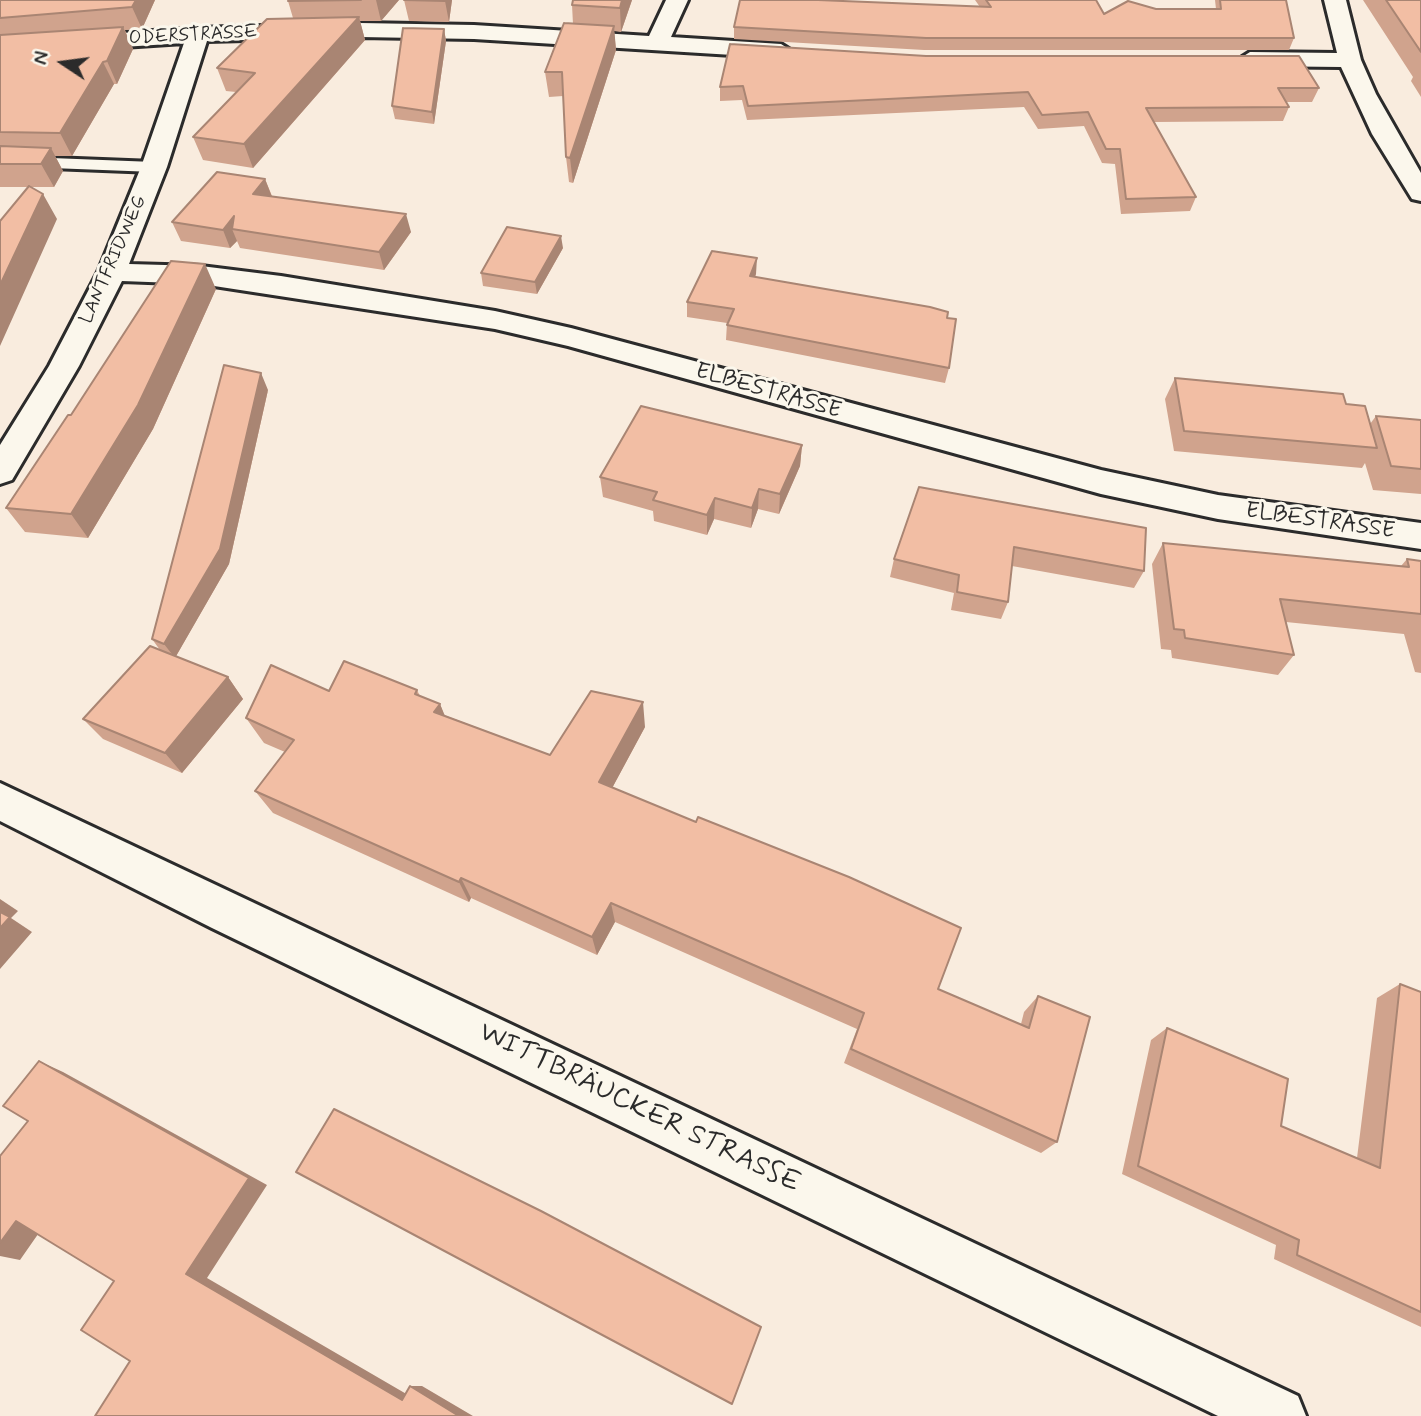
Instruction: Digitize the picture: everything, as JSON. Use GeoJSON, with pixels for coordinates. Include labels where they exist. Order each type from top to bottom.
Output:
{"type":"FeatureCollection","features":[{"type":"Feature","properties":{"kind":"street"},"geometry":{"type":"LineString","coordinates":[[657,43],[677,0]]}},
{"type":"Feature","properties":{"kind":"street"},"geometry":{"type":"LineString","coordinates":[[1335,0],[1350,60],[1384,134],[1421,192]]}},
{"type":"Feature","properties":{"kind":"street","name":"ODERSTRASSE"},"geometry":{"type":"LineString","coordinates":[[0,48],[198,35],[362,20],[804,52]]}},
{"type":"Feature","properties":{"kind":"street","name":"LANTFRIDWEG"},"geometry":{"type":"LineString","coordinates":[[0,472],[64,366],[112,272],[154,167],[198,35]]}},
{"type":"Feature","properties":{"kind":"street"},"geometry":{"type":"LineString","coordinates":[[1228,60],[1350,60]]}},
{"type":"Feature","properties":{"kind":"street","name":"ELBESTRASSE"},"geometry":{"type":"LineString","coordinates":[[112,272],[201,275],[281,285],[495,320],[572,337],[873,422],[1088,478],[1218,507],[1421,536]]}},
{"type":"Feature","properties":{"kind":"street","name":"WITTBRÄUCKER STRASSE"},"geometry":{"type":"LineString","coordinates":[[0,801],[227,913],[1278,1416]]}},
{"type":"Feature","properties":{"kind":"lane"},"geometry":{"type":"LineString","coordinates":[[0,160],[154,167]]}},
{"type":"Feature","properties":{"kind":"building"},"geometry":{"type":"Polygon","coordinates":[[[0,0],[136,0],[132,7],[0,18],[0,0]]]}},
{"type":"Feature","properties":{"kind":"building"},"geometry":{"type":"Polygon","coordinates":[[[289,0],[361,0],[288,1],[289,0]]]}},
{"type":"Feature","properties":{"kind":"building"},"geometry":{"type":"Polygon","coordinates":[[[573,0],[622,0],[620,8],[572,5],[573,0]]]}},
{"type":"Feature","properties":{"kind":"building"},"geometry":{"type":"Polygon","coordinates":[[[740,0],[818,0],[991,7],[986,0],[1096,0],[1104,14],[1128,1],[1156,9],[1221,9],[1220,0],[1286,0],[1294,38],[926,38],[734,27],[740,0]]]}},
{"type":"Feature","properties":{"kind":"building"},"geometry":{"type":"Polygon","coordinates":[[[1386,0],[1421,0],[1421,52],[1386,0]]]}},
{"type":"Feature","properties":{"kind":"building"},"geometry":{"type":"Polygon","coordinates":[[[359,17],[244,144],[193,137],[255,73],[217,68],[267,19],[359,17]]]}},
{"type":"Feature","properties":{"kind":"building"},"geometry":{"type":"Polygon","coordinates":[[[564,23],[614,26],[570,158],[566,157],[562,72],[545,72],[564,23]]]}},
{"type":"Feature","properties":{"kind":"building"},"geometry":{"type":"Polygon","coordinates":[[[123,27],[107,61],[103,62],[60,133],[0,132],[0,35],[123,27]]]}},
{"type":"Feature","properties":{"kind":"building"},"geometry":{"type":"Polygon","coordinates":[[[403,28],[444,29],[432,112],[392,106],[403,28]]]}},
{"type":"Feature","properties":{"kind":"building"},"geometry":{"type":"Polygon","coordinates":[[[730,44],[926,56],[1299,56],[1319,88],[1278,88],[1289,107],[1146,108],[1196,197],[1126,199],[1120,149],[1106,149],[1088,112],[1042,115],[1028,92],[748,106],[743,86],[720,87],[730,44]]]}},
{"type":"Feature","properties":{"kind":"building"},"geometry":{"type":"Polygon","coordinates":[[[0,146],[51,148],[41,164],[0,164],[0,146]]]}},
{"type":"Feature","properties":{"kind":"building"},"geometry":{"type":"Polygon","coordinates":[[[217,172],[265,179],[253,194],[406,214],[379,252],[232,229],[234,216],[223,230],[172,222],[217,172]]]}},
{"type":"Feature","properties":{"kind":"building"},"geometry":{"type":"Polygon","coordinates":[[[29,186],[43,194],[0,285],[0,221],[29,186]]]}},
{"type":"Feature","properties":{"kind":"building"},"geometry":{"type":"Polygon","coordinates":[[[507,227],[561,236],[535,282],[481,273],[507,227]]]}},
{"type":"Feature","properties":{"kind":"building"},"geometry":{"type":"Polygon","coordinates":[[[712,251],[757,258],[750,276],[948,312],[947,318],[956,319],[949,368],[727,325],[734,309],[687,302],[712,251]]]}},
{"type":"Feature","properties":{"kind":"building"},"geometry":{"type":"Polygon","coordinates":[[[171,261],[205,264],[138,405],[71,514],[6,508],[68,415],[71,415],[171,261]]]}},
{"type":"Feature","properties":{"kind":"building"},"geometry":{"type":"Polygon","coordinates":[[[224,365],[261,373],[220,549],[164,644],[152,639],[224,365]]]}},
{"type":"Feature","properties":{"kind":"building"},"geometry":{"type":"Polygon","coordinates":[[[1175,378],[1343,394],[1346,404],[1365,406],[1377,448],[1184,431],[1175,378]]]}},
{"type":"Feature","properties":{"kind":"building"},"geometry":{"type":"Polygon","coordinates":[[[641,406],[802,445],[780,494],[759,489],[752,508],[715,498],[707,515],[653,500],[657,492],[600,477],[641,406]]]}},
{"type":"Feature","properties":{"kind":"building"},"geometry":{"type":"Polygon","coordinates":[[[1376,416],[1421,420],[1421,469],[1391,466],[1376,416]]]}},
{"type":"Feature","properties":{"kind":"building"},"geometry":{"type":"Polygon","coordinates":[[[919,487],[1146,528],[1144,571],[1014,547],[1008,602],[957,592],[959,575],[894,559],[919,487]]]}},
{"type":"Feature","properties":{"kind":"building"},"geometry":{"type":"Polygon","coordinates":[[[1163,543],[1409,567],[1407,559],[1421,561],[1421,614],[1280,599],[1294,655],[1185,638],[1184,630],[1174,629],[1163,543]]]}},
{"type":"Feature","properties":{"kind":"building"},"geometry":{"type":"Polygon","coordinates":[[[150,646],[228,677],[165,753],[83,719],[150,646]]]}},
{"type":"Feature","properties":{"kind":"building"},"geometry":{"type":"Polygon","coordinates":[[[344,661],[417,690],[415,694],[440,704],[434,712],[550,755],[591,691],[643,702],[599,782],[696,822],[698,817],[849,877],[961,928],[938,989],[1029,1028],[1038,996],[1090,1017],[1057,1142],[851,1049],[864,1013],[611,903],[592,937],[461,878],[459,882],[255,791],[294,740],[246,718],[271,665],[329,691],[344,661]]]}},
{"type":"Feature","properties":{"kind":"building"},"geometry":{"type":"Polygon","coordinates":[[[0,912],[10,917],[0,928],[0,912]]]}},
{"type":"Feature","properties":{"kind":"building"},"geometry":{"type":"Polygon","coordinates":[[[1400,984],[1421,992],[1421,1312],[1297,1255],[1299,1240],[1138,1166],[1167,1028],[1288,1079],[1281,1126],[1380,1168],[1400,984]]]}},
{"type":"Feature","properties":{"kind":"building"},"geometry":{"type":"Polygon","coordinates":[[[39,1061],[249,1178],[186,1274],[402,1400],[410,1386],[459,1416],[95,1416],[130,1361],[81,1330],[114,1281],[16,1221],[0,1243],[0,1156],[28,1121],[3,1106],[39,1061]]]}},
{"type":"Feature","properties":{"kind":"building"},"geometry":{"type":"Polygon","coordinates":[[[334,1109],[541,1211],[761,1327],[732,1404],[296,1172],[334,1109]]]}}]}
